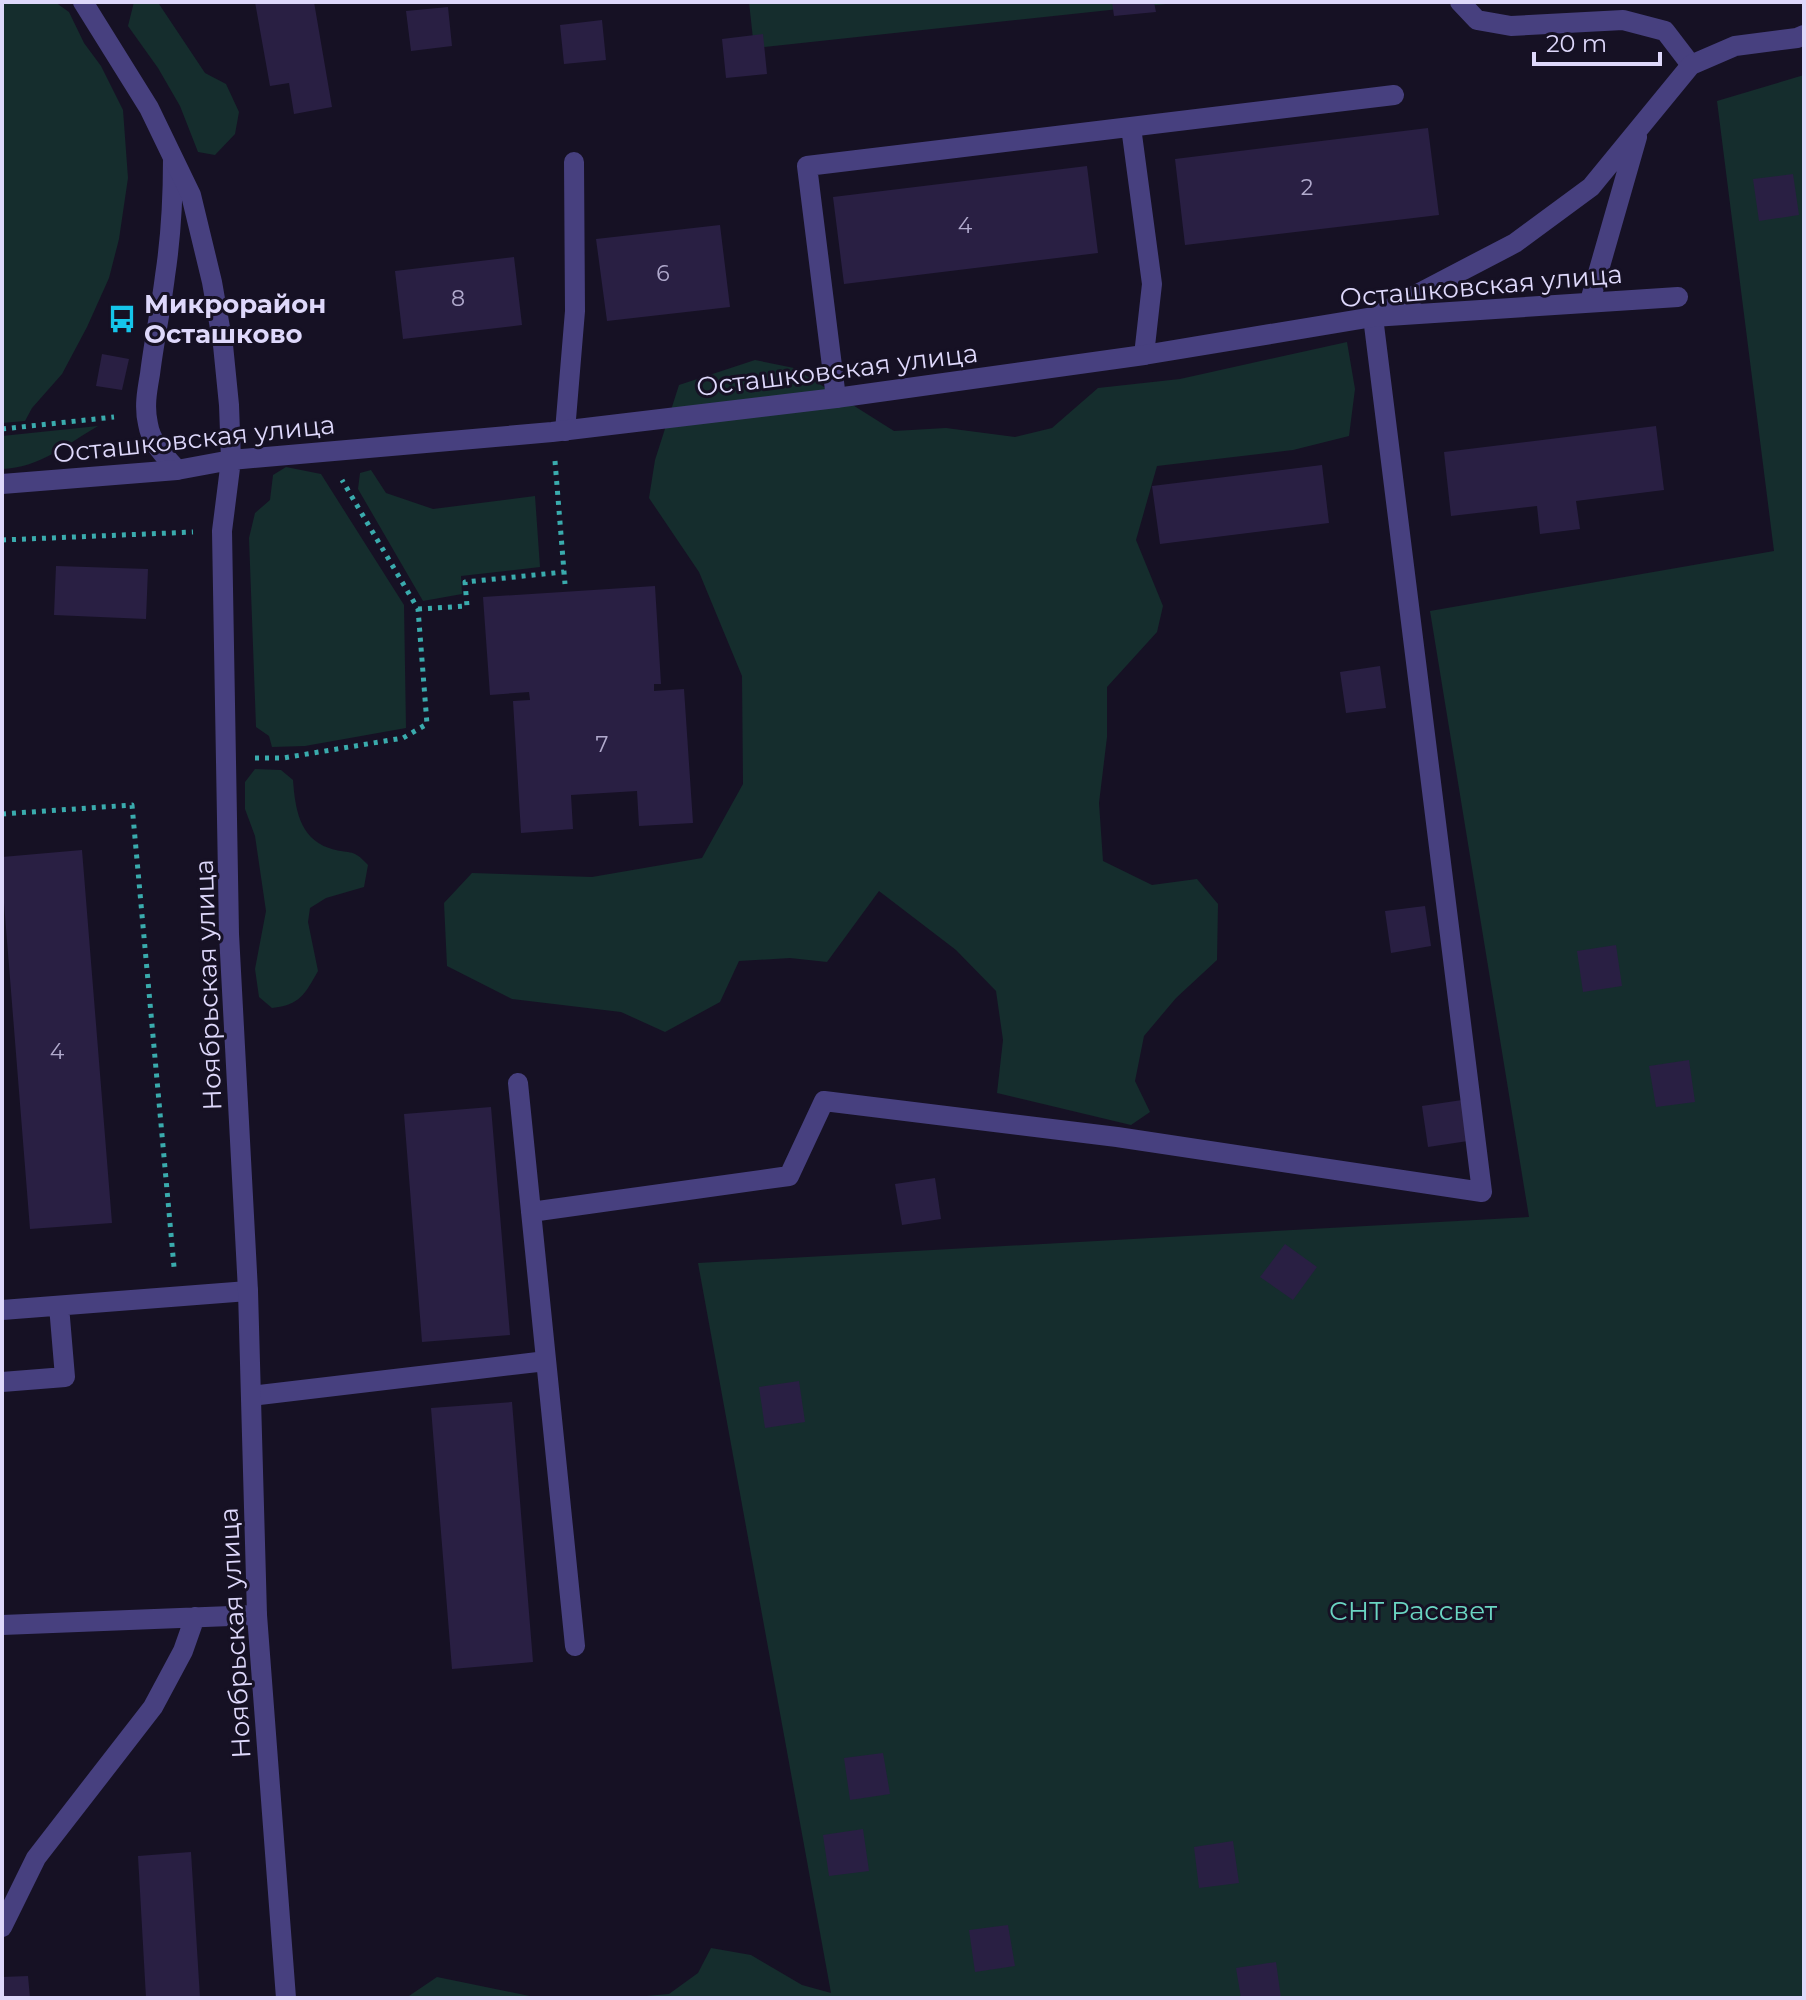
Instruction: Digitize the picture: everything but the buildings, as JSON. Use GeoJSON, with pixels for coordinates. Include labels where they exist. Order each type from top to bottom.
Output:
{"type":"FeatureCollection","features":[{"type":"Feature","properties":{"kind":"street","name":"Ноябрьская улица"},"geometry":{"type":"LineString","coordinates":[[83,2],[149,108],[191,195],[223,345],[231,460],[222,531],[229,934],[248,1291],[257,1615],[286,1998]]}},
{"type":"Feature","properties":{"kind":"street"},"geometry":{"type":"LineString","coordinates":[[1460,2],[1477,20],[1511,26],[1623,20],[1665,31],[1691,65]]}},
{"type":"Feature","properties":{"kind":"street"},"geometry":{"type":"LineString","coordinates":[[531,1212],[789,1176],[824,1101],[1117,1137],[1482,1192],[1373,317],[1515,243],[1591,187],[1691,65],[1735,46],[1804,35]]}},
{"type":"Feature","properties":{"kind":"street"},"geometry":{"type":"LineString","coordinates":[[836,398],[807,166],[1394,95]]}},
{"type":"Feature","properties":{"kind":"street"},"geometry":{"type":"LineString","coordinates":[[1131,127],[1152,284],[1144,355]]}},
{"type":"Feature","properties":{"kind":"street"},"geometry":{"type":"LineString","coordinates":[[1590,301],[1640,129]]}},
{"type":"Feature","properties":{"kind":"street"},"geometry":{"type":"LineString","coordinates":[[173,159],[173,210],[146,405],[152,438],[177,470]]}},
{"type":"Feature","properties":{"kind":"street"},"geometry":{"type":"LineString","coordinates":[[559,432],[575,311],[574,162]]}},
{"type":"Feature","properties":{"kind":"street","name":"Осташковская улица"},"geometry":{"type":"LineString","coordinates":[[2,484],[177,470],[231,460],[559,432],[836,398],[1144,355],[1373,317],[1678,297]]}},
{"type":"Feature","properties":{"kind":"street"},"geometry":{"type":"LineString","coordinates":[[518,1083],[575,1646]]}},
{"type":"Feature","properties":{"kind":"street"},"geometry":{"type":"LineString","coordinates":[[2,1310],[248,1291]]}},
{"type":"Feature","properties":{"kind":"street"},"geometry":{"type":"LineString","coordinates":[[2,1382],[65,1377],[59,1306]]}},
{"type":"Feature","properties":{"kind":"street"},"geometry":{"type":"LineString","coordinates":[[251,1396],[546,1361]]}},
{"type":"Feature","properties":{"kind":"street"},"geometry":{"type":"LineString","coordinates":[[2,1625],[257,1615]]}},
{"type":"Feature","properties":{"kind":"street"},"geometry":{"type":"LineString","coordinates":[[2,1927],[36,1858],[153,1707],[183,1651],[195,1617]]}},
{"type":"Feature","properties":{"kind":"path"},"geometry":{"type":"LineString","coordinates":[[2,429],[114,417]]}},
{"type":"Feature","properties":{"kind":"path"},"geometry":{"type":"LineString","coordinates":[[559,432],[565,584]]}},
{"type":"Feature","properties":{"kind":"path"},"geometry":{"type":"LineString","coordinates":[[226,759],[283,758],[403,738],[427,724],[418,609],[326,452]]}},
{"type":"Feature","properties":{"kind":"path"},"geometry":{"type":"LineString","coordinates":[[2,540],[222,531]]}},
{"type":"Feature","properties":{"kind":"path"},"geometry":{"type":"LineString","coordinates":[[418,609],[467,606],[465,582],[564,572]]}},
{"type":"Feature","properties":{"kind":"path"},"geometry":{"type":"LineString","coordinates":[[2,814],[132,805],[177,1296]]}},
{"type":"Feature","properties":{"kind":"green space"},"geometry":{"type":"Polygon","coordinates":[[[2,2],[55,2],[69,12],[123,110],[128,178],[119,239],[109,278],[87,327],[62,374],[32,408],[25,421],[2,423],[2,2]]]}},
{"type":"Feature","properties":{"kind":"green space"},"geometry":{"type":"Polygon","coordinates":[[[134,2],[159,4],[205,73],[226,84],[239,112],[235,134],[215,155],[198,152],[180,106],[128,26],[134,2]]]}},
{"type":"Feature","properties":{"kind":"green space"},"geometry":{"type":"Polygon","coordinates":[[[749,2],[1185,2],[754,48],[749,2]]]}},
{"type":"Feature","properties":{"kind":"green space","name":"СНТ Рассвет"},"geometry":{"type":"Polygon","coordinates":[[[1804,75],[1804,1998],[623,1998],[669,1994],[698,1973],[711,1948],[751,1955],[802,1985],[831,1993],[698,1263],[1529,1217],[1430,611],[1774,551],[1717,101],[1804,75]]]}},
{"type":"Feature","properties":{"kind":"green space"},"geometry":{"type":"Polygon","coordinates":[[[1347,342],[1355,389],[1349,436],[1293,450],[1157,466],[1136,540],[1163,606],[1157,632],[1107,687],[1107,737],[1099,803],[1103,861],[1152,885],[1197,879],[1218,904],[1217,960],[1176,998],[1144,1036],[1135,1081],[1150,1112],[1131,1125],[997,1093],[1003,1040],[996,991],[956,950],[879,891],[827,962],[790,958],[739,961],[720,1002],[665,1032],[621,1012],[512,999],[447,966],[444,903],[472,873],[592,877],[702,858],[743,784],[742,676],[699,572],[649,498],[655,460],[679,385],[755,360],[794,368],[894,431],[946,428],[1015,437],[1052,428],[1098,388],[1180,379],[1347,342]]]}},
{"type":"Feature","properties":{"kind":"green space"},"geometry":{"type":"Polygon","coordinates":[[[98,426],[40,460],[2,469],[2,436],[98,426]]]}},
{"type":"Feature","properties":{"kind":"green space"},"geometry":{"type":"Polygon","coordinates":[[[286,467],[321,474],[404,605],[406,728],[305,746],[272,747],[269,736],[256,727],[249,538],[255,513],[270,500],[273,475],[286,467]]]}},
{"type":"Feature","properties":{"kind":"green space"},"geometry":{"type":"Polygon","coordinates":[[[371,470],[386,493],[433,509],[535,496],[540,567],[461,576],[462,594],[423,601],[358,489],[360,473],[371,470]]]}},
{"type":"Feature","properties":{"kind":"green space"},"geometry":{"type":"Polygon","coordinates":[[[255,769],[281,770],[293,780],[297,811],[311,837],[329,848],[354,854],[368,865],[364,887],[326,898],[310,908],[308,922],[318,971],[301,997],[272,1008],[259,997],[255,969],[266,911],[255,836],[245,809],[245,782],[255,769]]]}},
{"type":"Feature","properties":{"kind":"green space"},"geometry":{"type":"Polygon","coordinates":[[[437,1977],[539,1998],[406,1998],[437,1977]]]}},
{"type":"Feature","properties":{"kind":"place","name":"Микрорайон Осташково"},"geometry":{"type":"Point","coordinates":[122,319]}}]}
